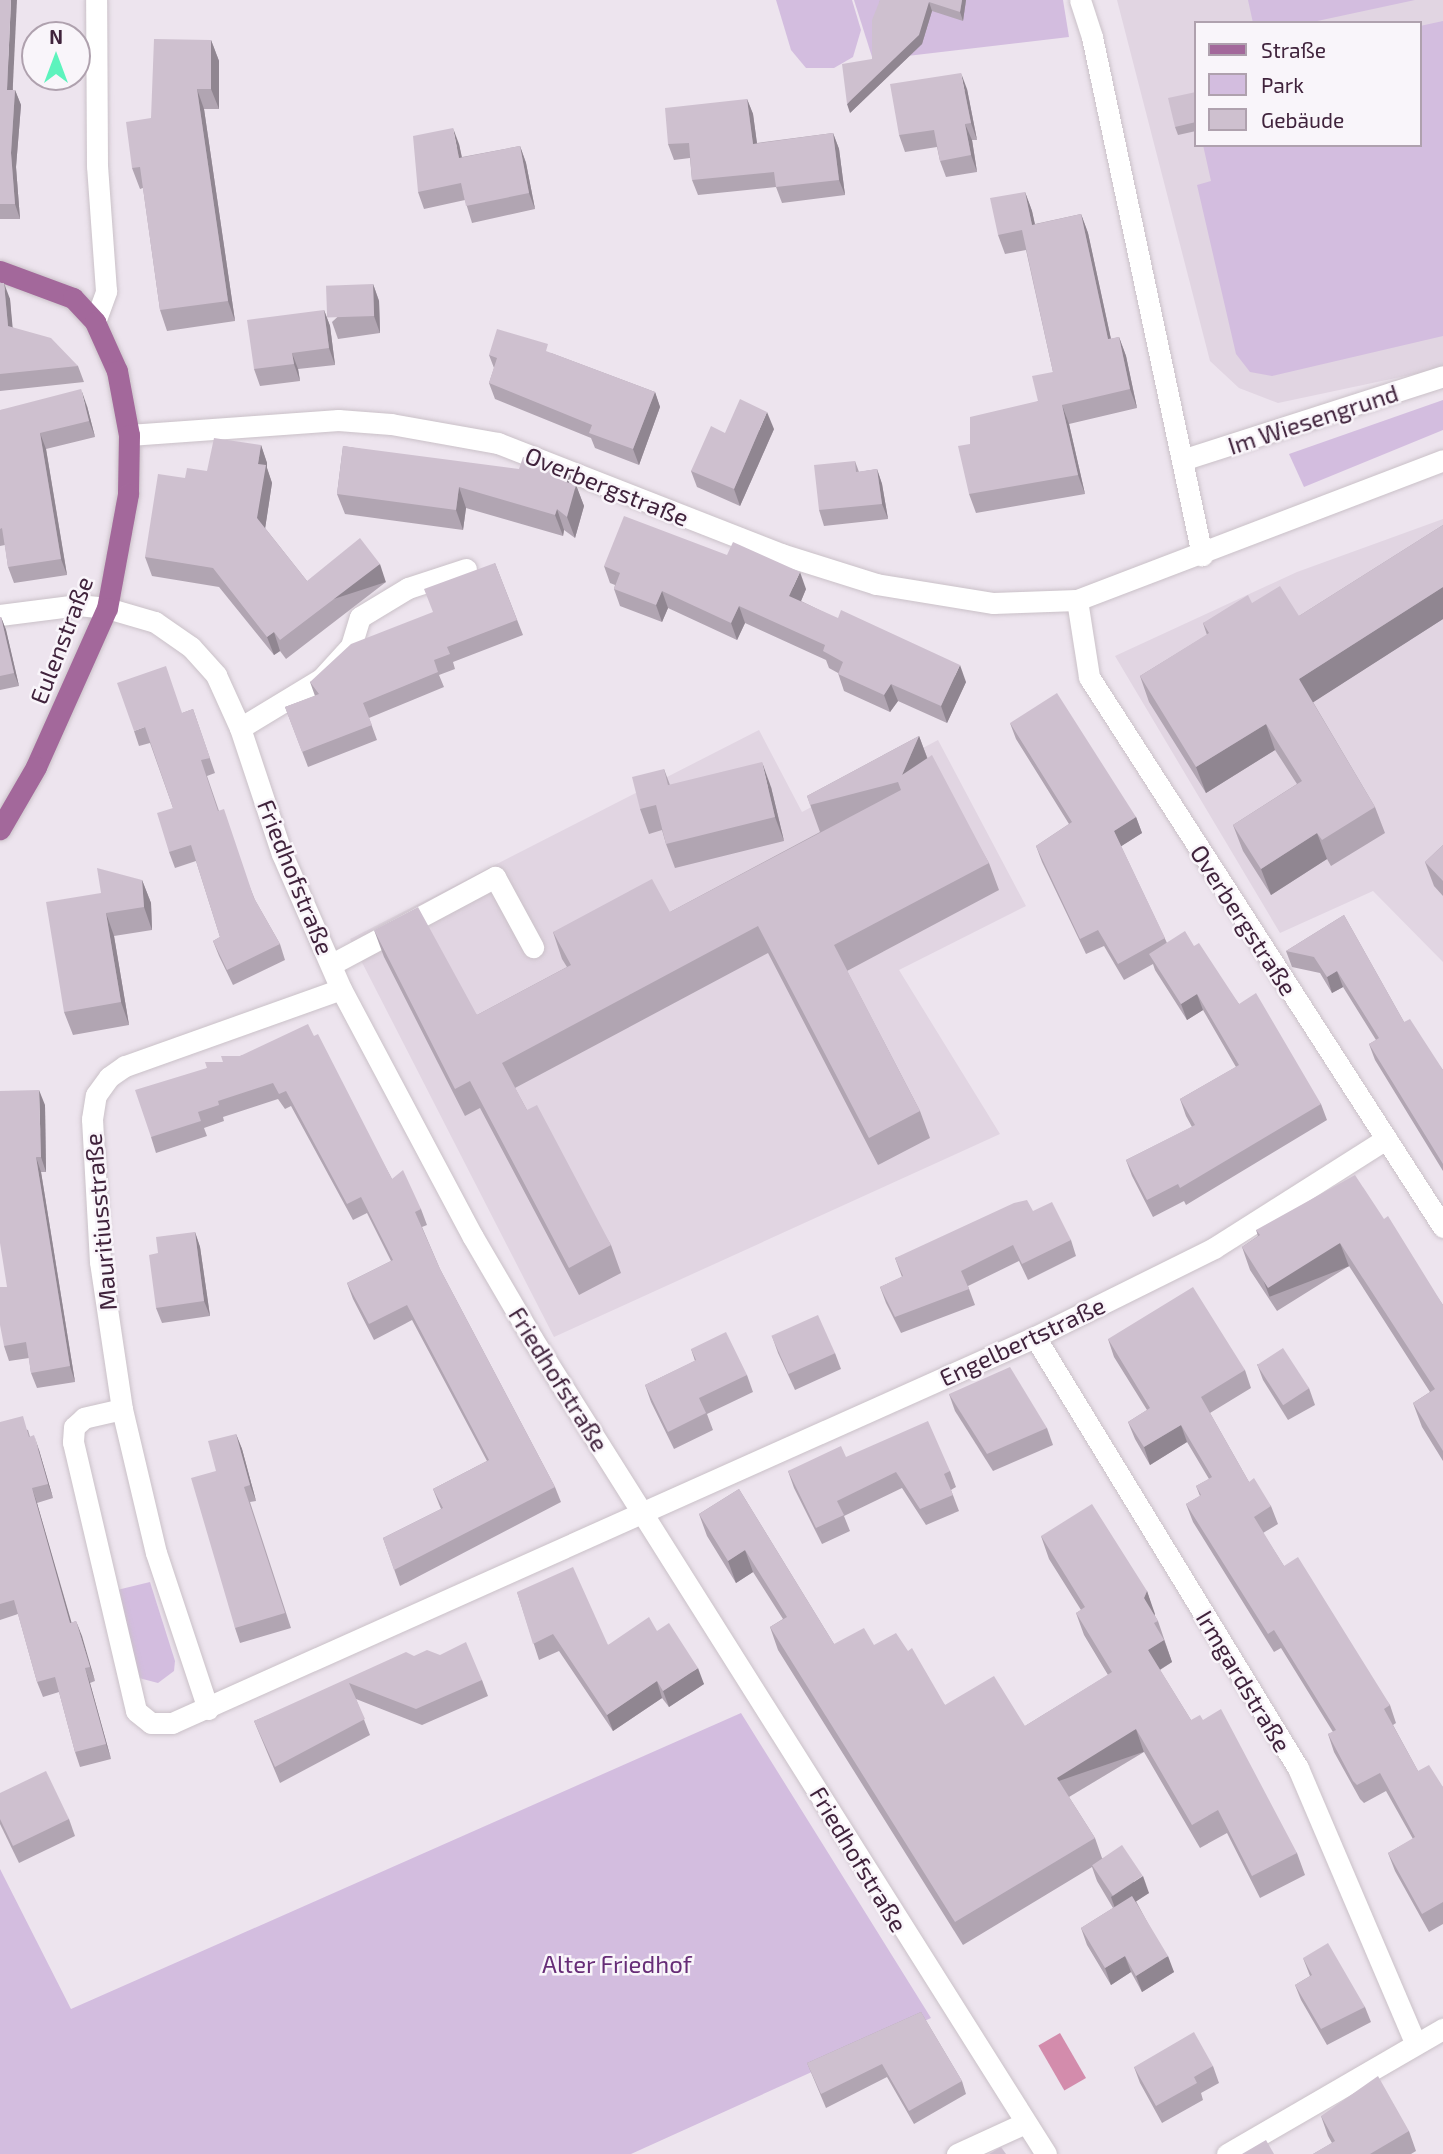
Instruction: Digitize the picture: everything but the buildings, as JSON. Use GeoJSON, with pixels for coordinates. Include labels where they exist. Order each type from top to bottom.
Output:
{"type":"FeatureCollection","features":[{"type":"Feature","properties":{"kind":"main road","name":"Eulenstraße"},"geometry":{"type":"LineString","coordinates":[[0,271],[24,276],[73,298],[95,322],[117,371],[129,435],[127,506],[107,608],[36,767],[0,829]]}},
{"type":"Feature","properties":{"kind":"street"},"geometry":{"type":"LineString","coordinates":[[95,322],[106,290],[97,166],[96,0]]}},
{"type":"Feature","properties":{"kind":"street"},"geometry":{"type":"LineString","coordinates":[[1080,0],[1092,37],[1202,555],[1443,460]]}},
{"type":"Feature","properties":{"kind":"street","name":"Im Wiesengrund"},"geometry":{"type":"LineString","coordinates":[[1182,460],[1443,376]]}},
{"type":"Feature","properties":{"kind":"street","name":"Overbergstraße"},"geometry":{"type":"LineString","coordinates":[[129,435],[338,420],[405,426],[498,443],[781,554],[876,584],[993,603],[1077,600],[1202,555]]}},
{"type":"Feature","properties":{"kind":"street"},"geometry":{"type":"LineString","coordinates":[[240,728],[321,679],[351,646],[360,617],[408,588],[466,569]]}},
{"type":"Feature","properties":{"kind":"street","name":"Overbergstraße"},"geometry":{"type":"LineString","coordinates":[[1077,600],[1088,677],[1443,1227]]}},
{"type":"Feature","properties":{"kind":"street","name":"Friedhofstraße"},"geometry":{"type":"LineString","coordinates":[[0,615],[78,604],[107,608],[155,622],[191,647],[216,675],[240,728],[282,854],[341,989],[473,1237],[643,1514],[1046,2154]]}},
{"type":"Feature","properties":{"kind":"street"},"geometry":{"type":"LineString","coordinates":[[332,964],[495,877],[533,947]]}},
{"type":"Feature","properties":{"kind":"street","name":"Mauritiusstraße"},"geometry":{"type":"LineString","coordinates":[[208,1709],[156,1553],[122,1409],[100,1262],[92,1119],[96,1095],[109,1077],[125,1066],[341,989]]}},
{"type":"Feature","properties":{"kind":"street","name":"Engelbertstraße"},"geometry":{"type":"LineString","coordinates":[[643,1514],[1035,1337],[1214,1248],[1386,1139]]}},
{"type":"Feature","properties":{"kind":"street","name":"Irmgardstraße"},"geometry":{"type":"LineString","coordinates":[[1035,1337],[1297,1768],[1416,2044]]}},
{"type":"Feature","properties":{"kind":"street"},"geometry":{"type":"LineString","coordinates":[[122,1409],[84,1418],[74,1427],[73,1442],[136,1711],[151,1723],[172,1723],[208,1709],[643,1514]]}},
{"type":"Feature","properties":{"kind":"street"},"geometry":{"type":"LineString","coordinates":[[1227,2154],[1443,2029]]}},
{"type":"Feature","properties":{"kind":"street"},"geometry":{"type":"LineString","coordinates":[[957,2154],[1025,2123]]}},
{"type":"Feature","properties":{"kind":"shaded area"},"geometry":{"type":"Polygon","coordinates":[[[1117,0],[1443,0],[1443,368],[1278,403],[1239,388],[1210,361],[1117,0]]]}},
{"type":"Feature","properties":{"kind":"shaded area"},"geometry":{"type":"Polygon","coordinates":[[[1443,519],[1443,962],[1373,891],[1280,933],[1115,656],[1297,572],[1443,519]]]}},
{"type":"Feature","properties":{"kind":"shaded area"},"geometry":{"type":"Polygon","coordinates":[[[759,730],[802,812],[938,740],[1026,906],[899,970],[1000,1134],[554,1337],[350,939],[759,730]]]}},
{"type":"Feature","properties":{"kind":"shaded area"},"geometry":{"type":"Polygon","coordinates":[[[1060,2033],[1086,2078],[1064,2091],[1038,2046],[1060,2033]]]}},
{"type":"Feature","properties":{"kind":"green space"},"geometry":{"type":"Polygon","coordinates":[[[776,0],[852,0],[861,30],[853,57],[834,68],[806,68],[791,50],[776,0]]]}},
{"type":"Feature","properties":{"kind":"green space"},"geometry":{"type":"Polygon","coordinates":[[[854,0],[1063,0],[1069,37],[873,60],[854,0]]]}},
{"type":"Feature","properties":{"kind":"green space"},"geometry":{"type":"Polygon","coordinates":[[[1248,0],[1415,0],[1317,21],[1253,21],[1248,0]]]}},
{"type":"Feature","properties":{"kind":"green space"},"geometry":{"type":"Polygon","coordinates":[[[1443,21],[1443,336],[1272,376],[1250,372],[1236,354],[1197,185],[1211,181],[1203,147],[1422,147],[1422,26],[1443,21]]]}},
{"type":"Feature","properties":{"kind":"green space"},"geometry":{"type":"Polygon","coordinates":[[[1443,400],[1443,430],[1304,487],[1289,454],[1443,400]]]}},
{"type":"Feature","properties":{"kind":"green space"},"geometry":{"type":"Polygon","coordinates":[[[150,1582],[175,1661],[174,1671],[158,1683],[139,1678],[113,1591],[150,1582]]]}},
{"type":"Feature","properties":{"kind":"green space","name":"Alter Friedhof"},"geometry":{"type":"Polygon","coordinates":[[[741,1713],[931,2018],[631,2154],[0,2154],[0,1869],[71,2009],[741,1713]]]}}]}
